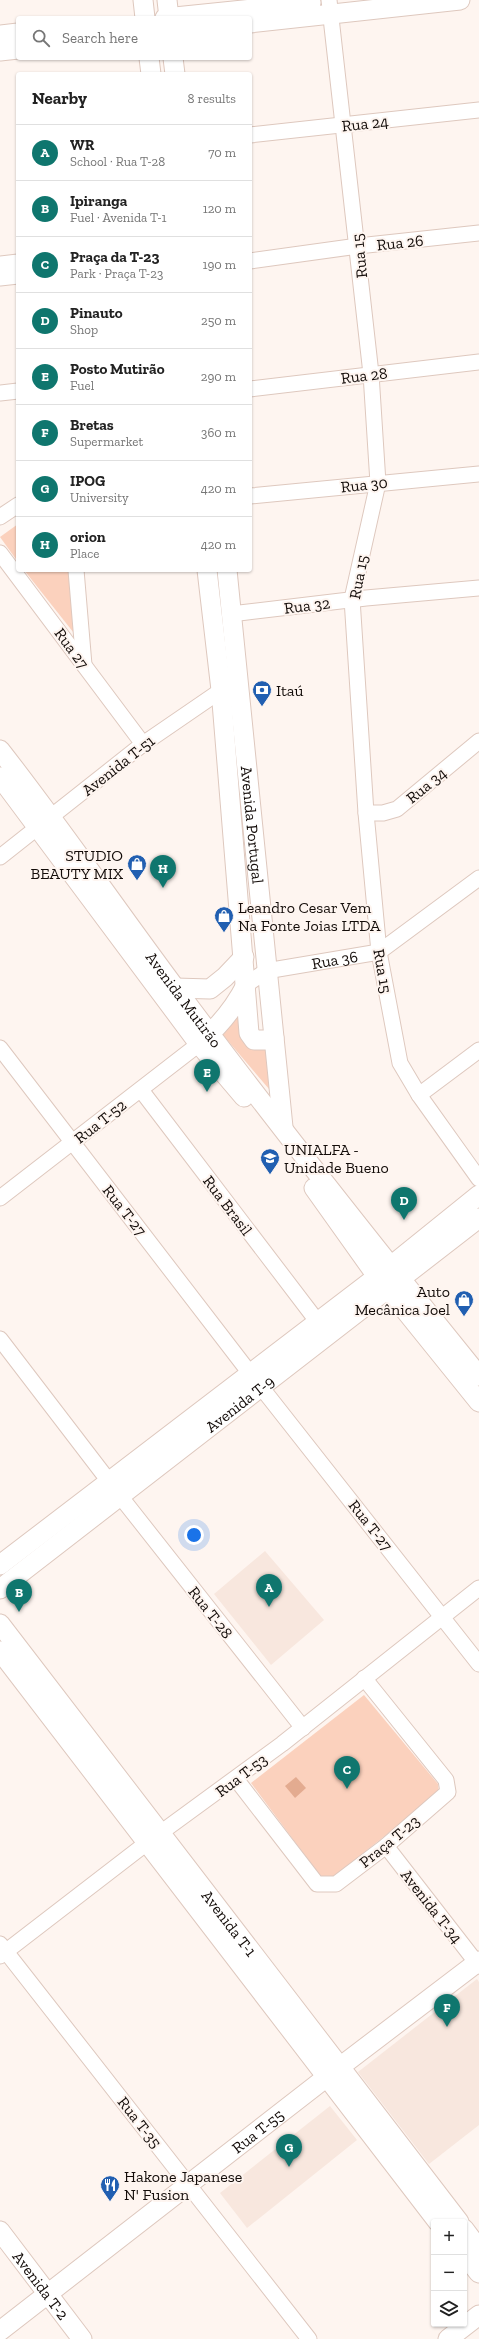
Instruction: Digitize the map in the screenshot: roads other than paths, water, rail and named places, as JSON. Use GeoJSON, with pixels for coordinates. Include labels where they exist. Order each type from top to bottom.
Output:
{"type":"FeatureCollection","features":[{"type":"Feature","properties":{"kind":"main road"},"geometry":{"type":"LineString","coordinates":[[143,0],[145,16]]}},
{"type":"Feature","properties":{"kind":"main road"},"geometry":{"type":"LineString","coordinates":[[167,0],[169,16]]}},
{"type":"Feature","properties":{"kind":"main road"},"geometry":{"type":"LineString","coordinates":[[192,16],[332,4],[460,0]]}},
{"type":"Feature","properties":{"kind":"main road"},"geometry":{"type":"LineString","coordinates":[[252,23],[332,4]]}},
{"type":"Feature","properties":{"kind":"main road"},"geometry":{"type":"LineString","coordinates":[[0,35],[16,33]]}},
{"type":"Feature","properties":{"kind":"main road"},"geometry":{"type":"LineString","coordinates":[[0,50],[16,48]]}},
{"type":"Feature","properties":{"kind":"main road"},"geometry":{"type":"LineString","coordinates":[[149,60],[151,72]]}},
{"type":"Feature","properties":{"kind":"main road"},"geometry":{"type":"LineString","coordinates":[[173,60],[175,72]]}},
{"type":"Feature","properties":{"kind":"main road","name":"Avenida Portugal"},"geometry":{"type":"LineString","coordinates":[[207,572],[221,690],[244,957],[249,1033],[254,1040],[268,1040],[274,1038]]}},
{"type":"Feature","properties":{"kind":"main road","name":"Avenida Portugal"},"geometry":{"type":"LineString","coordinates":[[227,572],[239,679],[266,971],[283,1127]]}},
{"type":"Feature","properties":{"kind":"main road","name":"Avenida Mutirão"},"geometry":{"type":"LineString","coordinates":[[0,750],[46,822],[271,1129],[389,1277],[479,1376]]}},
{"type":"Feature","properties":{"kind":"main road","name":"Avenida Mutirão"},"geometry":{"type":"LineString","coordinates":[[0,777],[46,822],[176,988],[204,1039],[283,1127],[479,1402]]}},
{"type":"Feature","properties":{"kind":"main road"},"geometry":{"type":"LineString","coordinates":[[176,988],[210,989],[225,977],[244,957]]}},
{"type":"Feature","properties":{"kind":"main road","name":"Rua 36"},"geometry":{"type":"LineString","coordinates":[[204,1039],[239,999],[246,986]]}},
{"type":"Feature","properties":{"kind":"main road","name":"Avenida T-9"},"geometry":{"type":"LineString","coordinates":[[0,1589],[261,1387],[389,1277],[479,1195]]}},
{"type":"Feature","properties":{"kind":"main road","name":"Avenida T-9"},"geometry":{"type":"LineString","coordinates":[[0,1565],[108,1480],[317,1321],[389,1277],[479,1218]]}},
{"type":"Feature","properties":{"kind":"main road","name":"Avenida T-1"},"geometry":{"type":"LineString","coordinates":[[0,1624],[155,1838],[334,2071],[457,2219]]}},
{"type":"Feature","properties":{"kind":"main road","name":"Avenida T-1"},"geometry":{"type":"LineString","coordinates":[[0,1650],[155,1838]]}},
{"type":"Feature","properties":{"kind":"main road","name":"Rua T-55"},"geometry":{"type":"LineString","coordinates":[[0,2331],[334,2071],[478,1963]]}},
{"type":"Feature","properties":{"kind":"main road","name":"Avenida T-1"},"geometry":{"type":"LineString","coordinates":[[334,2071],[436,2219]]}},
{"type":"Feature","properties":{"kind":"main road","name":"Avenida T-2"},"geometry":{"type":"LineString","coordinates":[[0,2231],[44,2297],[69,2339]]}},
{"type":"Feature","properties":{"kind":"main road"},"geometry":{"type":"LineString","coordinates":[[467,2233],[479,2249]]}},
{"type":"Feature","properties":{"kind":"main road","name":"Avenida T-2"},"geometry":{"type":"LineString","coordinates":[[0,2250],[82,2339]]}},
{"type":"Feature","properties":{"kind":"main road"},"geometry":{"type":"LineString","coordinates":[[465,2255],[479,2273]]}},
{"type":"Feature","properties":{"kind":"main road"},"geometry":{"type":"LineString","coordinates":[[448,2339],[479,2315]]}},
{"type":"Feature","properties":{"kind":"street","name":"Rua 15"},"geometry":{"type":"LineString","coordinates":[[332,4],[371,374],[378,483],[352,599],[366,813],[379,952],[400,1063],[419,1095],[479,1179]]}},
{"type":"Feature","properties":{"kind":"street","name":"Rua 24"},"geometry":{"type":"LineString","coordinates":[[252,135],[345,126],[479,110]]}},
{"type":"Feature","properties":{"kind":"street","name":"Rua 26"},"geometry":{"type":"LineString","coordinates":[[252,261],[358,246],[479,233]]}},
{"type":"Feature","properties":{"kind":"street"},"geometry":{"type":"LineString","coordinates":[[0,264],[16,262]]}},
{"type":"Feature","properties":{"kind":"street"},"geometry":{"type":"LineString","coordinates":[[0,278],[16,276]]}},
{"type":"Feature","properties":{"kind":"street","name":"Rua 28"},"geometry":{"type":"LineString","coordinates":[[252,388],[479,362]]}},
{"type":"Feature","properties":{"kind":"street"},"geometry":{"type":"LineString","coordinates":[[0,393],[16,391]]}},
{"type":"Feature","properties":{"kind":"street","name":"Rua 30"},"geometry":{"type":"LineString","coordinates":[[252,496],[479,474]]}},
{"type":"Feature","properties":{"kind":"street"},"geometry":{"type":"LineString","coordinates":[[0,517],[16,506]]}},
{"type":"Feature","properties":{"kind":"street","name":"Rua 27"},"geometry":{"type":"LineString","coordinates":[[0,553],[143,744]]}},
{"type":"Feature","properties":{"kind":"street"},"geometry":{"type":"LineString","coordinates":[[76,572],[84,666]]}},
{"type":"Feature","properties":{"kind":"street","name":"Rua 32"},"geometry":{"type":"LineString","coordinates":[[231,614],[352,599],[479,588]]}},
{"type":"Feature","properties":{"kind":"street","name":"Avenida T-51"},"geometry":{"type":"LineString","coordinates":[[0,857],[143,744],[239,679]]}},
{"type":"Feature","properties":{"kind":"street","name":"Rua 34"},"geometry":{"type":"LineString","coordinates":[[366,813],[384,813],[397,809],[479,741]]}},
{"type":"Feature","properties":{"kind":"street","name":"Rua 36"},"geometry":{"type":"LineString","coordinates":[[246,986],[266,971],[379,952],[479,878]]}},
{"type":"Feature","properties":{"kind":"street","name":"Rua T-52"},"geometry":{"type":"LineString","coordinates":[[0,1198],[141,1090],[204,1039]]}},
{"type":"Feature","properties":{"kind":"street","name":"Rua T-27"},"geometry":{"type":"LineString","coordinates":[[0,1048],[249,1372]]}},
{"type":"Feature","properties":{"kind":"street"},"geometry":{"type":"LineString","coordinates":[[419,1095],[479,1050]]}},
{"type":"Feature","properties":{"kind":"street","name":"Rua Brasil"},"geometry":{"type":"LineString","coordinates":[[141,1090],[317,1321]]}},
{"type":"Feature","properties":{"kind":"street"},"geometry":{"type":"LineString","coordinates":[[0,1339],[108,1480]]}},
{"type":"Feature","properties":{"kind":"street","name":"Rua T-27"},"geometry":{"type":"LineString","coordinates":[[261,1387],[479,1664]]}},
{"type":"Feature","properties":{"kind":"street","name":"Rua T-28"},"geometry":{"type":"LineString","coordinates":[[120,1496],[303,1728]]}},
{"type":"Feature","properties":{"kind":"street","name":"Rua T-53"},"geometry":{"type":"LineString","coordinates":[[2,1951],[236,1779],[303,1728],[479,1588]]}},
{"type":"Feature","properties":{"kind":"street","name":"Praça T-23"},"geometry":{"type":"LineString","coordinates":[[236,1779],[317,1884],[336,1884],[386,1846],[448,1792],[446,1780],[364,1678]]}},
{"type":"Feature","properties":{"kind":"street","name":"Avenida T-34"},"geometry":{"type":"LineString","coordinates":[[386,1846],[478,1963]]}},
{"type":"Feature","properties":{"kind":"street","name":"Rua T-35"},"geometry":{"type":"LineString","coordinates":[[2,1951],[189,2184],[309,2339]]}},
{"type":"Feature","properties":{"kind":"place","name":"Itaú"},"geometry":{"type":"Point","coordinates":[262,707]}},
{"type":"Feature","properties":{"kind":"place","name":"STUDIO BEAUTY MIX"},"geometry":{"type":"Point","coordinates":[137,881]}},
{"type":"Feature","properties":{"kind":"place","name":"orion"},"geometry":{"type":"Point","coordinates":[163,888]}},
{"type":"Feature","properties":{"kind":"place","name":"Leandro Cesar Vem Na Fonte Joias LTDA"},"geometry":{"type":"Point","coordinates":[224,933]}},
{"type":"Feature","properties":{"kind":"place","name":"Posto Mutirão"},"geometry":{"type":"Point","coordinates":[207,1092]}},
{"type":"Feature","properties":{"kind":"place","name":"UNIALFA - Unidade Bueno"},"geometry":{"type":"Point","coordinates":[270,1175]}},
{"type":"Feature","properties":{"kind":"place","name":"Pinauto"},"geometry":{"type":"Point","coordinates":[404,1220]}},
{"type":"Feature","properties":{"kind":"place","name":"Auto Mecânica Joel"},"geometry":{"type":"Point","coordinates":[464,1317]}},
{"type":"Feature","properties":{"kind":"place","name":"WR"},"geometry":{"type":"Point","coordinates":[269,1607]}},
{"type":"Feature","properties":{"kind":"place","name":"Ipiranga"},"geometry":{"type":"Point","coordinates":[19,1612]}},
{"type":"Feature","properties":{"kind":"place","name":"Praça da T-23"},"geometry":{"type":"Point","coordinates":[347,1789]}},
{"type":"Feature","properties":{"kind":"place","name":"Bretas"},"geometry":{"type":"Point","coordinates":[447,2027]}},
{"type":"Feature","properties":{"kind":"place","name":"IPOG"},"geometry":{"type":"Point","coordinates":[289,2167]}},
{"type":"Feature","properties":{"kind":"place","name":"Hakone Japanese N' Fusion"},"geometry":{"type":"Point","coordinates":[110,2202]}}]}
